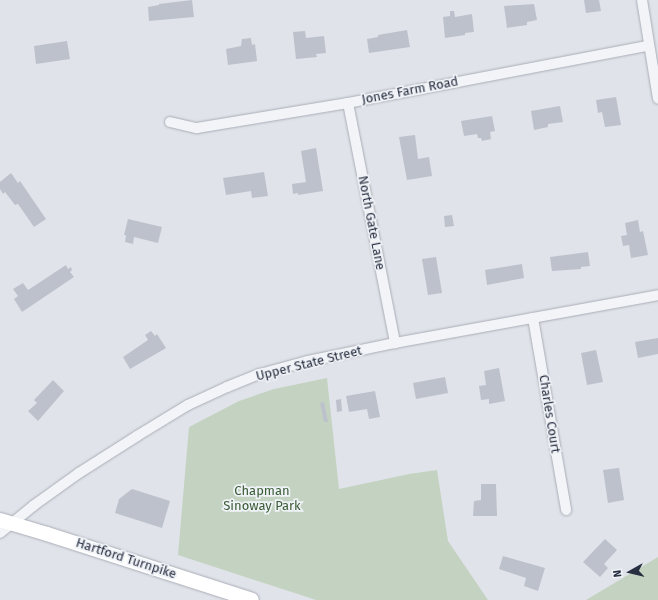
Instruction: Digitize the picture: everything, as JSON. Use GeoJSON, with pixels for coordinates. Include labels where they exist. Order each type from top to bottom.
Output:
{"type":"FeatureCollection","features":[{"type":"Feature","properties":{"kind":"main road","name":"Hartford Turnpike"},"geometry":{"type":"LineString","coordinates":[[6,522],[252,600]]}},
{"type":"Feature","properties":{"kind":"street"},"geometry":{"type":"LineString","coordinates":[[642,0],[648,46],[658,99]]}},
{"type":"Feature","properties":{"kind":"street","name":"Jones Farm Road"},"geometry":{"type":"LineString","coordinates":[[170,122],[197,128],[348,103],[648,46]]}},
{"type":"Feature","properties":{"kind":"street","name":"North Gate Lane"},"geometry":{"type":"LineString","coordinates":[[348,103],[395,343]]}},
{"type":"Feature","properties":{"kind":"street","name":"Upper State Street"},"geometry":{"type":"LineString","coordinates":[[0,533],[6,522],[33,506],[79,473],[188,405],[260,374],[284,367],[395,343],[658,296]]}},
{"type":"Feature","properties":{"kind":"street","name":"Charles Court"},"geometry":{"type":"LineString","coordinates":[[533,318],[566,510]]}},
{"type":"Feature","properties":{"kind":"green space","name":"Chapman Sinoway Park"},"geometry":{"type":"Polygon","coordinates":[[[327,378],[339,489],[409,474],[437,470],[448,541],[488,600],[316,600],[178,555],[189,427],[239,401],[274,389],[327,378]]]}},
{"type":"Feature","properties":{"kind":"green space"},"geometry":{"type":"Polygon","coordinates":[[[658,557],[658,600],[586,600],[658,557]]]}},
{"type":"Feature","properties":{"kind":"building"},"geometry":{"type":"Polygon","coordinates":[[[192,0],[194,17],[149,21],[148,7],[159,4],[192,0]]]}},
{"type":"Feature","properties":{"kind":"building"},"geometry":{"type":"Polygon","coordinates":[[[584,0],[599,0],[601,11],[586,13],[584,0]]]}},
{"type":"Feature","properties":{"kind":"building"},"geometry":{"type":"Polygon","coordinates":[[[534,4],[537,20],[527,22],[527,25],[507,28],[504,6],[534,4]]]}},
{"type":"Feature","properties":{"kind":"building"},"geometry":{"type":"Polygon","coordinates":[[[450,11],[454,11],[455,17],[472,14],[474,32],[445,38],[443,17],[450,16],[450,11]]]}},
{"type":"Feature","properties":{"kind":"building"},"geometry":{"type":"Polygon","coordinates":[[[407,30],[410,47],[369,53],[367,39],[378,37],[378,35],[407,30]]]}},
{"type":"Feature","properties":{"kind":"building"},"geometry":{"type":"Polygon","coordinates":[[[305,31],[306,38],[324,36],[326,53],[316,54],[317,57],[296,59],[293,32],[305,31]]]}},
{"type":"Feature","properties":{"kind":"building"},"geometry":{"type":"Polygon","coordinates":[[[251,38],[252,45],[255,44],[257,61],[228,65],[226,49],[241,46],[242,39],[251,38]]]}},
{"type":"Feature","properties":{"kind":"building"},"geometry":{"type":"Polygon","coordinates":[[[67,41],[70,59],[36,64],[34,46],[67,41]]]}},
{"type":"Feature","properties":{"kind":"building"},"geometry":{"type":"Polygon","coordinates":[[[616,97],[621,125],[605,127],[602,112],[598,113],[596,100],[616,97]]]}},
{"type":"Feature","properties":{"kind":"building"},"geometry":{"type":"Polygon","coordinates":[[[560,106],[563,122],[548,124],[548,127],[534,130],[531,111],[560,106]]]}},
{"type":"Feature","properties":{"kind":"building"},"geometry":{"type":"Polygon","coordinates":[[[492,116],[495,131],[490,132],[491,139],[482,141],[481,138],[478,138],[477,134],[464,136],[461,121],[492,116]]]}},
{"type":"Feature","properties":{"kind":"building"},"geometry":{"type":"Polygon","coordinates":[[[415,135],[418,159],[429,157],[432,176],[407,180],[399,137],[415,135]]]}},
{"type":"Feature","properties":{"kind":"building"},"geometry":{"type":"Polygon","coordinates":[[[316,148],[323,191],[298,195],[298,193],[293,194],[292,184],[306,182],[301,151],[316,148]]]}},
{"type":"Feature","properties":{"kind":"building"},"geometry":{"type":"Polygon","coordinates":[[[264,172],[268,196],[252,198],[251,191],[226,195],[223,178],[264,172]]]}},
{"type":"Feature","properties":{"kind":"building"},"geometry":{"type":"Polygon","coordinates":[[[11,173],[18,183],[20,181],[46,219],[34,227],[18,204],[15,205],[5,192],[3,194],[0,189],[0,182],[11,173]]]}},
{"type":"Feature","properties":{"kind":"building"},"geometry":{"type":"Polygon","coordinates":[[[452,215],[454,226],[445,227],[444,216],[452,215]]]}},
{"type":"Feature","properties":{"kind":"building"},"geometry":{"type":"Polygon","coordinates":[[[128,219],[162,227],[158,243],[134,237],[133,244],[125,242],[126,235],[124,235],[128,219]]]}},
{"type":"Feature","properties":{"kind":"building"},"geometry":{"type":"Polygon","coordinates":[[[638,220],[640,232],[643,231],[648,255],[631,258],[629,245],[623,246],[621,236],[627,235],[625,223],[638,220]]]}},
{"type":"Feature","properties":{"kind":"building"},"geometry":{"type":"Polygon","coordinates":[[[588,252],[590,266],[581,267],[581,269],[552,271],[550,257],[588,252]]]}},
{"type":"Feature","properties":{"kind":"building"},"geometry":{"type":"Polygon","coordinates":[[[436,257],[442,293],[428,295],[422,259],[436,257]]]}},
{"type":"Feature","properties":{"kind":"building"},"geometry":{"type":"Polygon","coordinates":[[[522,264],[524,278],[487,285],[485,270],[522,264]]]}},
{"type":"Feature","properties":{"kind":"building"},"geometry":{"type":"Polygon","coordinates":[[[66,265],[68,269],[71,267],[72,270],[70,272],[74,277],[22,312],[14,299],[18,296],[13,289],[23,283],[28,290],[66,265]]]}},
{"type":"Feature","properties":{"kind":"building"},"geometry":{"type":"Polygon","coordinates":[[[151,331],[155,336],[157,334],[166,348],[130,369],[123,357],[148,340],[145,335],[151,331]]]}},
{"type":"Feature","properties":{"kind":"building"},"geometry":{"type":"Polygon","coordinates":[[[658,338],[658,354],[638,358],[635,342],[658,338]]]}},
{"type":"Feature","properties":{"kind":"building"},"geometry":{"type":"Polygon","coordinates":[[[596,350],[603,382],[587,385],[581,353],[596,350]]]}},
{"type":"Feature","properties":{"kind":"building"},"geometry":{"type":"Polygon","coordinates":[[[499,368],[505,401],[489,404],[489,399],[481,400],[479,386],[486,385],[484,371],[499,368]]]}},
{"type":"Feature","properties":{"kind":"building"},"geometry":{"type":"Polygon","coordinates":[[[445,377],[448,393],[416,399],[413,383],[445,377]]]}},
{"type":"Feature","properties":{"kind":"building"},"geometry":{"type":"Polygon","coordinates":[[[53,380],[64,391],[38,421],[28,411],[37,403],[34,400],[53,380]]]}},
{"type":"Feature","properties":{"kind":"building"},"geometry":{"type":"Polygon","coordinates":[[[375,391],[380,417],[369,419],[367,409],[349,412],[346,396],[375,391]]]}},
{"type":"Feature","properties":{"kind":"building"},"geometry":{"type":"Polygon","coordinates":[[[341,399],[342,411],[337,412],[336,400],[341,399]]]}},
{"type":"Feature","properties":{"kind":"building"},"geometry":{"type":"Polygon","coordinates":[[[324,402],[328,422],[324,422],[320,403],[324,402]]]}},
{"type":"Feature","properties":{"kind":"building"},"geometry":{"type":"Polygon","coordinates":[[[619,468],[624,500],[608,503],[603,470],[619,468]]]}},
{"type":"Feature","properties":{"kind":"building"},"geometry":{"type":"Polygon","coordinates":[[[481,484],[496,484],[497,516],[473,516],[474,501],[481,500],[481,484]]]}},
{"type":"Feature","properties":{"kind":"building"},"geometry":{"type":"Polygon","coordinates":[[[132,489],[170,501],[162,528],[115,513],[119,499],[132,489]]]}},
{"type":"Feature","properties":{"kind":"building"},"geometry":{"type":"Polygon","coordinates":[[[605,539],[617,550],[604,564],[608,568],[600,577],[583,562],[605,539]]]}},
{"type":"Feature","properties":{"kind":"building"},"geometry":{"type":"Polygon","coordinates":[[[503,556],[545,568],[538,591],[524,586],[526,578],[499,569],[503,556]]]}}]}
